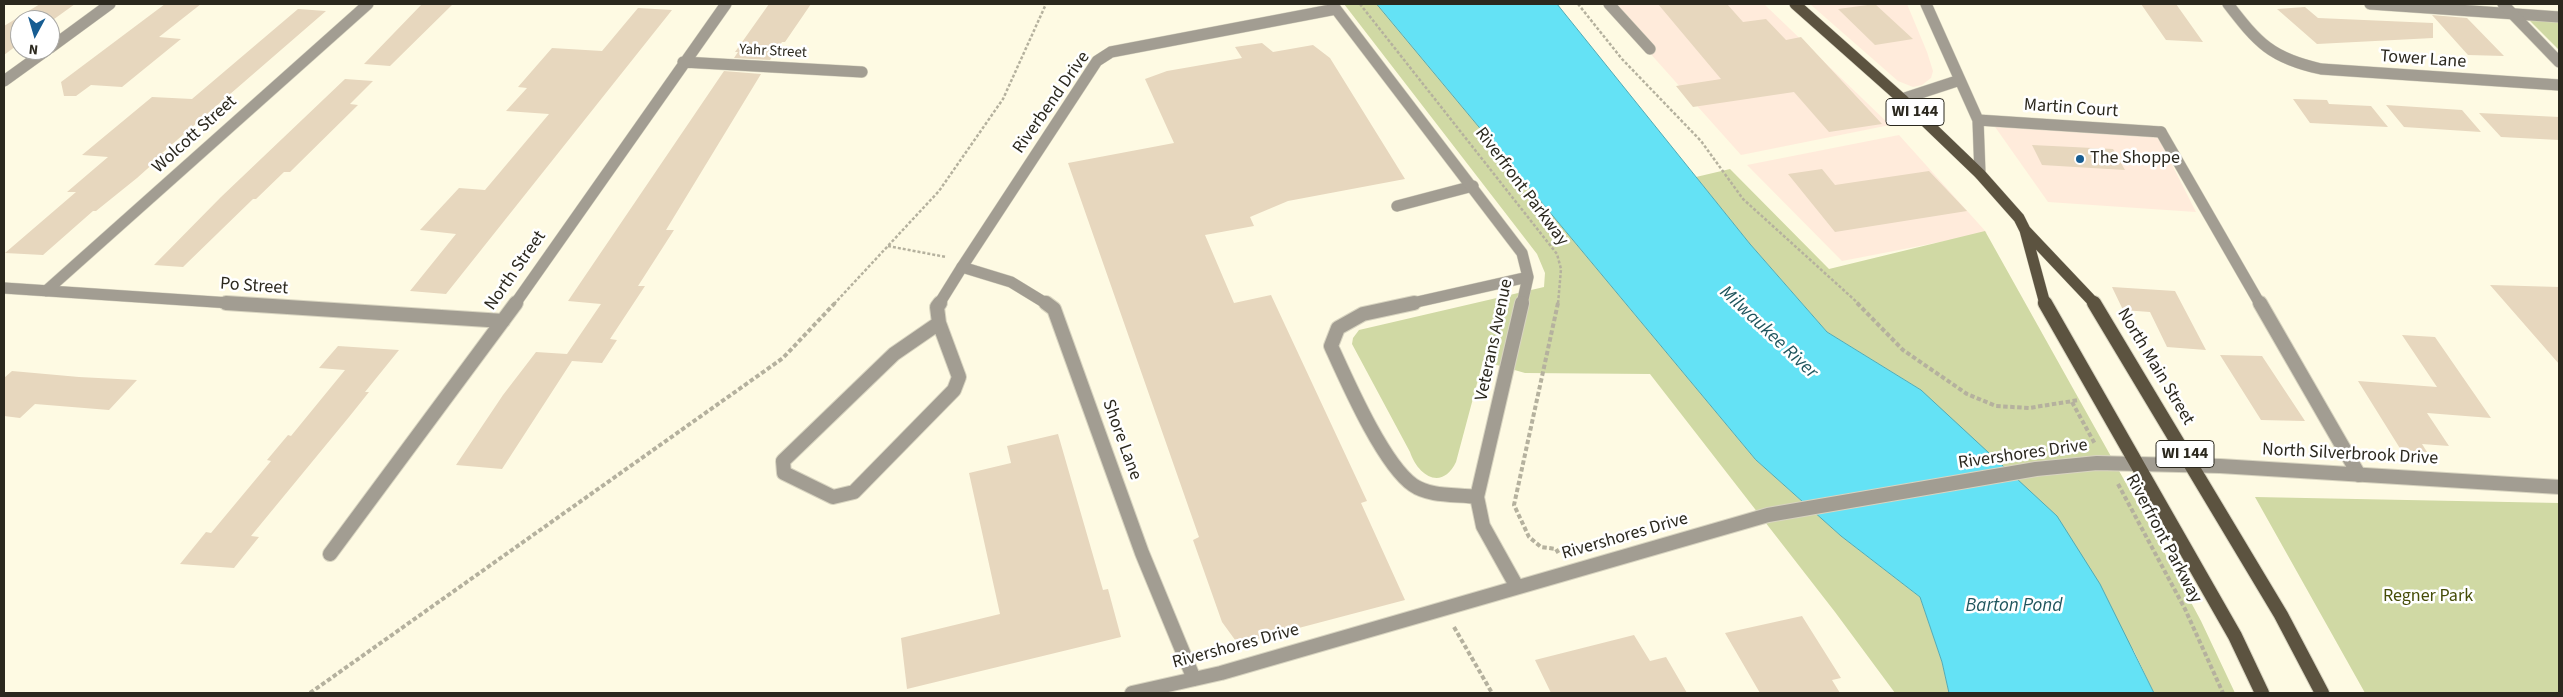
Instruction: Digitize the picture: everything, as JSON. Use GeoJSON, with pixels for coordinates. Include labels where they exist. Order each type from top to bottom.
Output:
{"type":"FeatureCollection","features":[{"type":"Feature","properties":{"kind":"main road","name":"North Main Street"},"geometry":{"type":"LineString","coordinates":[[1795,4],[1902,99],[1980,174],[2019,218],[2025,230],[2043,300],[2095,395],[2138,464],[2235,636],[2262,693]]}},
{"type":"Feature","properties":{"kind":"main road","name":"North Main Street"},"geometry":{"type":"LineString","coordinates":[[2025,230],[2092,298],[2281,615],[2322,693]]}},
{"type":"Feature","properties":{"kind":"street"},"geometry":{"type":"LineString","coordinates":[[60,41],[110,4]]}},
{"type":"Feature","properties":{"kind":"street","name":"Wolcott Street"},"geometry":{"type":"LineString","coordinates":[[46,292],[368,4]]}},
{"type":"Feature","properties":{"kind":"street","name":"North Street"},"geometry":{"type":"LineString","coordinates":[[330,554],[503,321],[683,62],[726,4]]}},
{"type":"Feature","properties":{"kind":"street"},"geometry":{"type":"LineString","coordinates":[[1609,4],[1650,49]]}},
{"type":"Feature","properties":{"kind":"street"},"geometry":{"type":"LineString","coordinates":[[1926,4],[1978,120],[1980,174]]}},
{"type":"Feature","properties":{"kind":"street","name":"Tower Lane"},"geometry":{"type":"LineString","coordinates":[[2228,4],[2257,42],[2285,59],[2321,69],[2559,85]]}},
{"type":"Feature","properties":{"kind":"street"},"geometry":{"type":"LineString","coordinates":[[2370,4],[2559,17]]}},
{"type":"Feature","properties":{"kind":"street"},"geometry":{"type":"LineString","coordinates":[[2503,4],[2559,62]]}},
{"type":"Feature","properties":{"kind":"street","name":"Veterans Avenue"},"geometry":{"type":"LineString","coordinates":[[1334,6],[1473,186],[1522,253],[1528,276],[1516,338],[1481,472],[1477,496],[1482,526],[1517,587]]}},
{"type":"Feature","properties":{"kind":"street","name":"Riverbend Drive"},"geometry":{"type":"LineString","coordinates":[[939,323],[937,306],[1097,61],[1111,52],[1334,6]]}},
{"type":"Feature","properties":{"kind":"street"},"geometry":{"type":"LineString","coordinates":[[4,82],[34,60]]}},
{"type":"Feature","properties":{"kind":"street","name":"Yahr Street"},"geometry":{"type":"LineString","coordinates":[[683,62],[862,72]]}},
{"type":"Feature","properties":{"kind":"street"},"geometry":{"type":"LineString","coordinates":[[1902,99],[1960,80]]}},
{"type":"Feature","properties":{"kind":"street","name":"Martin Court"},"geometry":{"type":"LineString","coordinates":[[1978,120],[2161,132],[2359,474]]}},
{"type":"Feature","properties":{"kind":"street"},"geometry":{"type":"LineString","coordinates":[[1397,206],[1473,186]]}},
{"type":"Feature","properties":{"kind":"street","name":"Shore Lane"},"geometry":{"type":"LineString","coordinates":[[962,267],[1010,280],[1033,291],[1054,309],[1142,554],[1194,679]]}},
{"type":"Feature","properties":{"kind":"street"},"geometry":{"type":"LineString","coordinates":[[1477,496],[1426,490],[1414,486],[1398,473],[1348,382],[1331,346],[1338,328],[1363,314],[1528,276]]}},
{"type":"Feature","properties":{"kind":"street","name":"Po Street"},"geometry":{"type":"LineString","coordinates":[[4,288],[503,321]]}},
{"type":"Feature","properties":{"kind":"street"},"geometry":{"type":"LineString","coordinates":[[939,323],[959,376],[954,390],[854,492],[833,497],[784,473],[783,460],[894,354],[939,323]]}},
{"type":"Feature","properties":{"kind":"street","name":"Rivershores Drive"},"geometry":{"type":"LineString","coordinates":[[1132,693],[1221,673],[1768,515],[2036,469],[2106,463],[2138,464]]}},
{"type":"Feature","properties":{"kind":"street","name":"North Silverbrook Drive"},"geometry":{"type":"LineString","coordinates":[[2138,464],[2359,474],[2559,487]]}},
{"type":"Feature","properties":{"kind":"path"},"geometry":{"type":"LineString","coordinates":[[310,693],[783,358],[939,191],[1003,99],[1046,4]]}},
{"type":"Feature","properties":{"kind":"path","name":"Riverfront Parkway"},"geometry":{"type":"LineString","coordinates":[[1360,4],[1557,254],[1561,269],[1558,304],[1514,505],[1529,537],[1541,547],[1556,549],[1568,572]]}},
{"type":"Feature","properties":{"kind":"path"},"geometry":{"type":"LineString","coordinates":[[1578,4],[1622,59],[1701,141],[1743,199],[1848,293],[1902,350],[1967,394],[1996,406],[2029,408],[2072,402],[2095,395]]}},
{"type":"Feature","properties":{"kind":"path"},"geometry":{"type":"LineString","coordinates":[[888,246],[955,258],[962,267]]}},
{"type":"Feature","properties":{"kind":"path","name":"Riverfront Parkway"},"geometry":{"type":"LineString","coordinates":[[2072,402],[2185,608],[2223,693]]}},
{"type":"Feature","properties":{"kind":"path"},"geometry":{"type":"LineString","coordinates":[[1443,608],[1492,693]]}},
{"type":"Feature","properties":{"kind":"shaded area"},"geometry":{"type":"Polygon","coordinates":[[[1606,4],[1764,4],[1890,125],[1741,155],[1606,4]]]}},
{"type":"Feature","properties":{"kind":"shaded area"},"geometry":{"type":"Polygon","coordinates":[[[1810,4],[1907,4],[1927,52],[1933,71],[1931,78],[1922,85],[1913,87],[1898,81],[1810,4]]]}},
{"type":"Feature","properties":{"kind":"shaded area"},"geometry":{"type":"Polygon","coordinates":[[[1993,124],[2158,137],[2196,212],[2048,202],[1993,124]]]}},
{"type":"Feature","properties":{"kind":"shaded area"},"geometry":{"type":"Polygon","coordinates":[[[1899,135],[1987,233],[1842,261],[1747,165],[1899,135]]]}},
{"type":"Feature","properties":{"kind":"green space"},"geometry":{"type":"Polygon","coordinates":[[[1344,4],[1377,4],[1756,460],[1841,536],[1920,597],[1942,662],[1949,693],[1895,693],[1835,612],[1650,374],[1525,373],[1483,361],[1456,462],[1450,471],[1444,476],[1437,478],[1431,477],[1419,468],[1352,344],[1353,338],[1359,330],[1544,287],[1545,273],[1537,254],[1344,4]]]}},
{"type":"Feature","properties":{"kind":"green space"},"geometry":{"type":"Polygon","coordinates":[[[2520,11],[2559,13],[2559,50],[2520,11]]]}},
{"type":"Feature","properties":{"kind":"green space"},"geometry":{"type":"Polygon","coordinates":[[[1730,169],[1829,269],[1985,231],[2156,537],[2201,621],[2235,693],[2154,693],[2134,651],[1921,390],[1827,332],[1750,244],[1696,177],[1730,169]]]}},
{"type":"Feature","properties":{"kind":"green space","name":"Regner Park"},"geometry":{"type":"Polygon","coordinates":[[[2255,497],[2559,503],[2559,693],[2365,693],[2255,497]]]}},
{"type":"Feature","properties":{"kind":"water","name":"Barton Pond"},"geometry":{"type":"Polygon","coordinates":[[[1377,4],[1557,4],[1750,244],[1827,332],[1921,390],[2057,516],[2100,584],[2154,693],[1949,693],[1942,662],[1920,597],[1841,536],[1756,460],[1377,4]]]}},
{"type":"Feature","properties":{"kind":"building"},"geometry":{"type":"Polygon","coordinates":[[[40,4],[75,4],[60,15],[60,10],[30,10],[40,4]]]}},
{"type":"Feature","properties":{"kind":"building"},"geometry":{"type":"Polygon","coordinates":[[[165,4],[201,4],[159,37],[181,39],[122,87],[91,85],[76,96],[64,96],[61,82],[165,4]]]}},
{"type":"Feature","properties":{"kind":"building"},"geometry":{"type":"Polygon","coordinates":[[[422,4],[453,4],[390,66],[364,64],[422,4]]]}},
{"type":"Feature","properties":{"kind":"building"},"geometry":{"type":"Polygon","coordinates":[[[769,4],[811,4],[770,60],[734,58],[738,52],[735,52],[769,4]]]}},
{"type":"Feature","properties":{"kind":"building"},"geometry":{"type":"Polygon","coordinates":[[[1658,4],[1727,4],[1743,22],[1766,19],[1786,40],[1801,37],[1882,124],[1829,132],[1794,92],[1693,107],[1676,86],[1721,79],[1658,4]]]}},
{"type":"Feature","properties":{"kind":"building"},"geometry":{"type":"Polygon","coordinates":[[[1875,4],[1913,39],[1875,45],[1838,9],[1875,4]]]}},
{"type":"Feature","properties":{"kind":"building"},"geometry":{"type":"Polygon","coordinates":[[[2141,4],[2176,4],[2203,42],[2166,40],[2141,4]]]}},
{"type":"Feature","properties":{"kind":"building"},"geometry":{"type":"Polygon","coordinates":[[[2305,7],[2318,18],[2433,23],[2433,38],[2317,44],[2277,9],[2305,7]]]}},
{"type":"Feature","properties":{"kind":"building"},"geometry":{"type":"Polygon","coordinates":[[[638,8],[672,10],[446,294],[410,291],[456,234],[420,230],[459,188],[485,190],[549,114],[506,111],[527,88],[518,87],[552,48],[602,51],[638,8]]]}},
{"type":"Feature","properties":{"kind":"building"},"geometry":{"type":"Polygon","coordinates":[[[298,9],[326,11],[162,153],[165,153],[137,178],[96,211],[93,211],[43,255],[5,253],[76,192],[67,192],[108,157],[82,155],[152,97],[192,99],[298,9]]]}},
{"type":"Feature","properties":{"kind":"building"},"geometry":{"type":"Polygon","coordinates":[[[2432,15],[2467,18],[2504,56],[2468,55],[2432,15]]]}},
{"type":"Feature","properties":{"kind":"building"},"geometry":{"type":"Polygon","coordinates":[[[10,22],[10,50],[4,55],[4,26],[10,22]]]}},
{"type":"Feature","properties":{"kind":"building"},"geometry":{"type":"Polygon","coordinates":[[[1262,43],[1273,52],[1313,45],[1330,58],[1405,179],[1288,201],[1250,217],[1254,226],[1205,235],[1234,303],[1271,295],[1367,501],[1361,503],[1405,600],[1238,644],[1222,622],[1193,540],[1199,537],[1068,163],[1174,143],[1145,79],[1167,71],[1242,58],[1235,47],[1262,43]]]}},
{"type":"Feature","properties":{"kind":"building"},"geometry":{"type":"Polygon","coordinates":[[[724,71],[761,74],[666,230],[674,230],[638,286],[645,286],[610,339],[617,340],[602,363],[572,361],[502,469],[456,465],[503,395],[536,352],[567,354],[601,304],[568,301],[724,71]]]}},
{"type":"Feature","properties":{"kind":"building"},"geometry":{"type":"Polygon","coordinates":[[[345,79],[373,81],[350,104],[358,105],[290,172],[284,172],[256,199],[253,199],[183,267],[154,265],[221,197],[345,79]]]}},
{"type":"Feature","properties":{"kind":"building"},"geometry":{"type":"Polygon","coordinates":[[[2293,99],[2327,100],[2329,104],[2371,106],[2388,127],[2310,123],[2293,99]]]}},
{"type":"Feature","properties":{"kind":"building"},"geometry":{"type":"Polygon","coordinates":[[[2386,105],[2462,110],[2481,132],[2404,127],[2386,105]]]}},
{"type":"Feature","properties":{"kind":"building"},"geometry":{"type":"Polygon","coordinates":[[[2479,113],[2559,117],[2559,140],[2501,137],[2479,113]]]}},
{"type":"Feature","properties":{"kind":"building"},"geometry":{"type":"Polygon","coordinates":[[[2032,145],[2113,149],[2125,170],[2042,165],[2032,145]]]}},
{"type":"Feature","properties":{"kind":"building"},"geometry":{"type":"Polygon","coordinates":[[[1822,169],[1835,185],[1929,171],[1967,211],[1835,232],[1788,174],[1822,169]]]}},
{"type":"Feature","properties":{"kind":"building"},"geometry":{"type":"Polygon","coordinates":[[[2490,285],[2559,287],[2559,364],[2490,285]]]}},
{"type":"Feature","properties":{"kind":"building"},"geometry":{"type":"Polygon","coordinates":[[[2112,287],[2175,291],[2206,350],[2167,347],[2150,312],[2123,310],[2112,287]]]}},
{"type":"Feature","properties":{"kind":"building"},"geometry":{"type":"Polygon","coordinates":[[[2402,335],[2435,337],[2491,418],[2427,413],[2449,446],[2422,444],[2427,452],[2401,450],[2358,381],[2437,387],[2402,335]]]}},
{"type":"Feature","properties":{"kind":"building"},"geometry":{"type":"Polygon","coordinates":[[[338,346],[399,350],[365,392],[369,392],[251,536],[259,537],[234,568],[180,564],[206,532],[211,533],[271,461],[267,460],[288,435],[291,436],[345,370],[319,368],[338,346]]]}},
{"type":"Feature","properties":{"kind":"building"},"geometry":{"type":"Polygon","coordinates":[[[2220,355],[2262,356],[2305,421],[2261,420],[2220,355]]]}},
{"type":"Feature","properties":{"kind":"building"},"geometry":{"type":"Polygon","coordinates":[[[12,371],[137,380],[109,410],[35,404],[20,418],[4,416],[4,378],[12,371]]]}},
{"type":"Feature","properties":{"kind":"building"},"geometry":{"type":"Polygon","coordinates":[[[1058,434],[1103,590],[1108,589],[1121,637],[907,689],[901,638],[1000,614],[969,473],[1011,463],[1007,446],[1058,434]]]}},
{"type":"Feature","properties":{"kind":"building"},"geometry":{"type":"Polygon","coordinates":[[[1802,616],[1841,678],[1832,680],[1840,693],[1760,693],[1725,633],[1802,616]]]}},
{"type":"Feature","properties":{"kind":"building"},"geometry":{"type":"Polygon","coordinates":[[[1634,635],[1650,661],[1666,657],[1687,693],[1551,693],[1535,660],[1634,635]]]}},
{"type":"Feature","properties":{"kind":"place","name":"The Shoppe"},"geometry":{"type":"Point","coordinates":[2080,159]}},
{"type":"Feature","properties":{"kind":"water label","name":"Milwaukee River"},"geometry":{"type":"Point","coordinates":[1768,333]}}]}
